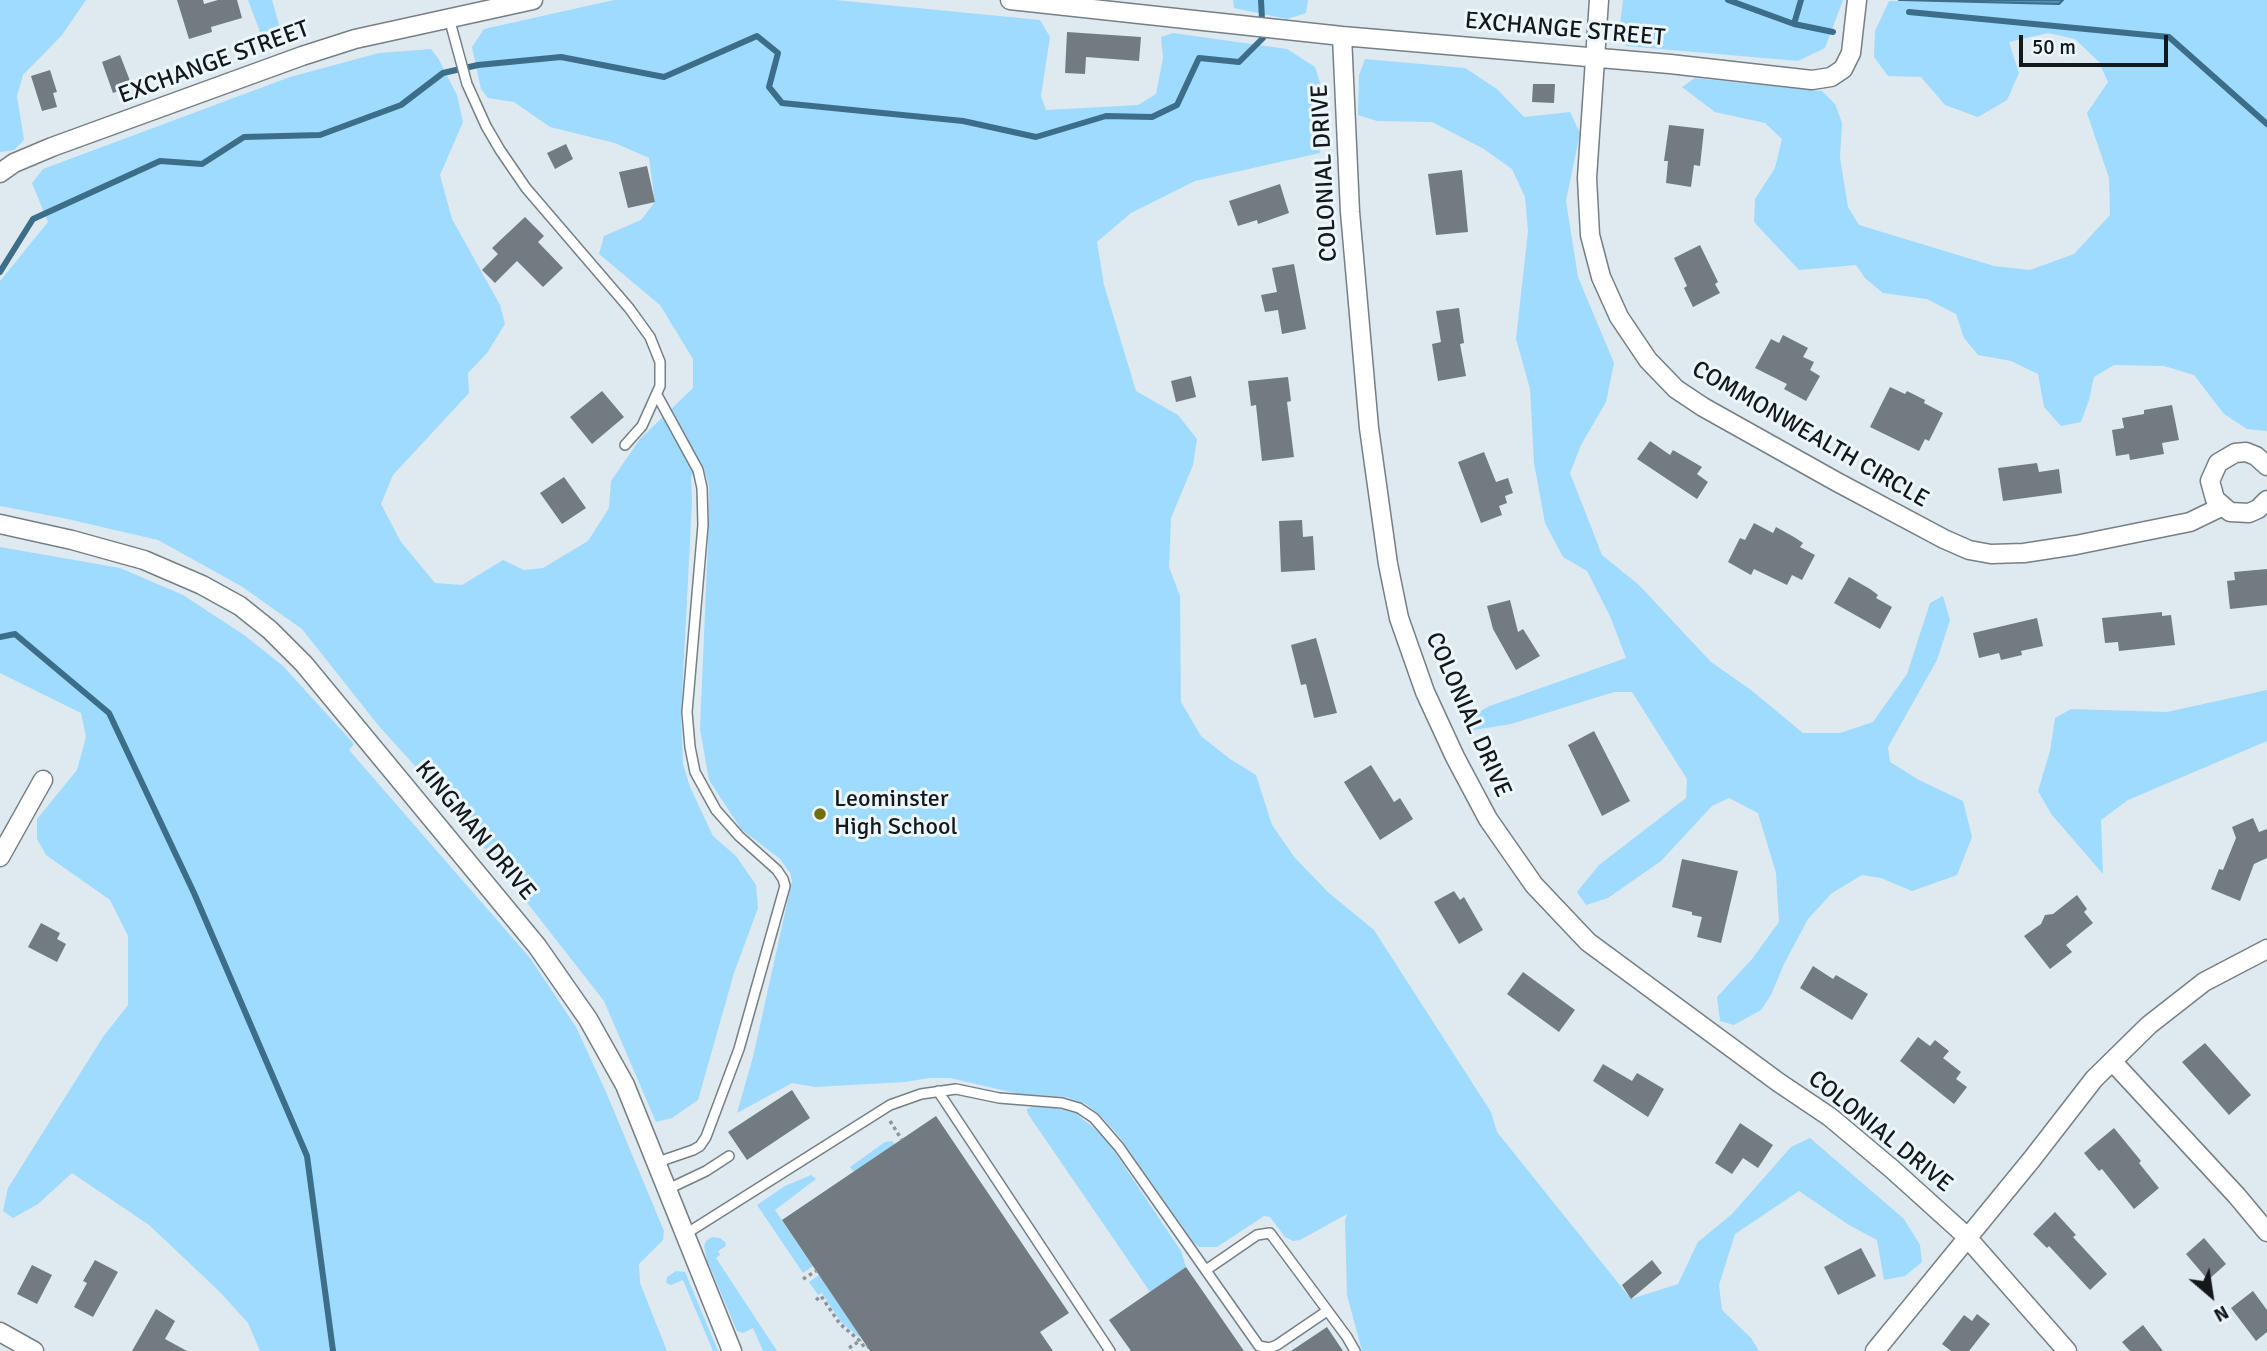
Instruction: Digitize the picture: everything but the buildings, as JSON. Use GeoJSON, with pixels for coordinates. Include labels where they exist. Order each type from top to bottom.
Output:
{"type":"FeatureCollection","features":[{"type":"Feature","properties":{"kind":"street","name":"EXCHANGE STREET"},"geometry":{"type":"LineString","coordinates":[[0,173],[15,163],[52,147],[302,56],[355,39],[533,0]]}},
{"type":"Feature","properties":{"kind":"street","name":"EXCHANGE STREET"},"geometry":{"type":"LineString","coordinates":[[1010,0],[1155,7],[1265,28],[1596,57],[1812,80],[1831,77],[1843,69],[1852,53],[1857,0]]}},
{"type":"Feature","properties":{"kind":"street","name":"COMMONWEALTH CIRCLE"},"geometry":{"type":"LineString","coordinates":[[1599,0],[1587,178],[1590,235],[1601,276],[1619,317],[1648,360],[1676,389],[1826,476],[1969,550],[1991,554],[2013,553],[2076,545],[2190,522],[2221,507]]}},
{"type":"Feature","properties":{"kind":"street","name":"COLONIAL DRIVE"},"geometry":{"type":"LineString","coordinates":[[1342,36],[1350,212],[1366,401],[1388,564],[1399,618],[1426,692],[1455,757],[1488,819],[1534,884],[1588,942],[1679,1011],[1830,1117],[1892,1169],[1968,1238],[2067,1351]]}},
{"type":"Feature","properties":{"kind":"street"},"geometry":{"type":"LineString","coordinates":[[2267,466],[2256,456],[2246,452],[2225,457],[2218,463],[2210,481],[2215,499],[2221,507],[2239,514],[2258,509],[2267,500]]}},
{"type":"Feature","properties":{"kind":"street","name":"KINGMAN DRIVE"},"geometry":{"type":"LineString","coordinates":[[0,524],[144,560],[202,585],[240,606],[270,630],[304,664],[537,946],[588,1019],[625,1085],[732,1351]]}},
{"type":"Feature","properties":{"kind":"street"},"geometry":{"type":"LineString","coordinates":[[0,857],[43,779]]}},
{"type":"Feature","properties":{"kind":"street"},"geometry":{"type":"LineString","coordinates":[[1875,1351],[2094,1079],[2149,1025],[2204,982],[2267,949]]}},
{"type":"Feature","properties":{"kind":"street"},"geometry":{"type":"LineString","coordinates":[[2112,1061],[2267,1232]]}},
{"type":"Feature","properties":{"kind":"street"},"geometry":{"type":"LineString","coordinates":[[0,1332],[34,1351]]}},
{"type":"Feature","properties":{"kind":"lane"},"geometry":{"type":"LineString","coordinates":[[449,18],[467,85],[486,126],[526,188],[629,308],[650,337],[660,362],[660,386],[642,426],[625,444]]}},
{"type":"Feature","properties":{"kind":"lane"},"geometry":{"type":"LineString","coordinates":[[655,1163],[693,1150],[700,1146],[706,1137],[739,1049],[785,886],[777,870],[716,810],[695,772],[687,712],[703,525],[702,488],[698,470],[657,395]]}},
{"type":"Feature","properties":{"kind":"lane"},"geometry":{"type":"LineString","coordinates":[[684,1235],[883,1110],[907,1099],[956,1089],[999,1098],[1062,1103],[1079,1108],[1094,1118],[1109,1133],[1259,1346],[1263,1348],[1277,1345],[1328,1311]]}},
{"type":"Feature","properties":{"kind":"lane"},"geometry":{"type":"LineString","coordinates":[[938,1091],[1110,1351]]}},
{"type":"Feature","properties":{"kind":"lane"},"geometry":{"type":"LineString","coordinates":[[666,1191],[729,1156]]}},
{"type":"Feature","properties":{"kind":"lane"},"geometry":{"type":"LineString","coordinates":[[1206,1270],[1257,1235],[1270,1233],[1355,1351]]}},
{"type":"Feature","properties":{"kind":"path"},"geometry":{"type":"LineString","coordinates":[[883,1110],[902,1139]]}},
{"type":"Feature","properties":{"kind":"path"},"geometry":{"type":"LineString","coordinates":[[803,1279],[816,1271]]}},
{"type":"Feature","properties":{"kind":"path"},"geometry":{"type":"LineString","coordinates":[[816,1300],[821,1296],[839,1324],[868,1348]]}},
{"type":"Feature","properties":{"kind":"path"},"geometry":{"type":"LineString","coordinates":[[849,1348],[861,1340]]}},
{"type":"Feature","properties":{"kind":"shaded area"},"geometry":{"type":"Polygon","coordinates":[[[0,0],[86,0],[62,35],[23,75],[17,96],[24,140],[14,150],[0,152],[0,0]]]}},
{"type":"Feature","properties":{"kind":"shaded area"},"geometry":{"type":"Polygon","coordinates":[[[248,0],[272,0],[280,28],[276,41],[263,40],[248,0]]]}},
{"type":"Feature","properties":{"kind":"shaded area"},"geometry":{"type":"Polygon","coordinates":[[[614,0],[835,0],[1040,20],[1050,37],[1041,96],[1046,110],[1138,105],[1156,94],[1163,58],[1161,37],[1173,33],[1287,49],[1315,67],[1322,89],[1324,121],[1320,153],[1195,181],[1131,213],[1097,242],[1104,285],[1136,391],[1178,415],[1197,439],[1193,465],[1171,518],[1169,567],[1180,596],[1181,702],[1201,736],[1256,775],[1272,825],[1295,858],[1329,893],[1374,930],[1491,1112],[1497,1132],[1631,1299],[1678,1284],[1698,1242],[1732,1214],[1791,1147],[1810,1138],[1904,1219],[1920,1245],[1922,1262],[1905,1276],[1884,1280],[1877,1240],[1849,1225],[1799,1191],[1735,1234],[1719,1285],[1722,1310],[1751,1338],[1759,1351],[1362,1351],[1347,1295],[1347,1214],[1300,1240],[1293,1241],[1285,1237],[1270,1217],[1264,1216],[1217,1247],[1199,1247],[1118,1135],[1086,1104],[1066,1097],[1019,1094],[950,1078],[929,1078],[815,1087],[792,1083],[737,1113],[753,1057],[792,881],[780,859],[741,829],[709,780],[700,729],[709,518],[709,486],[703,466],[691,476],[681,716],[683,764],[690,787],[713,836],[736,856],[756,885],[758,908],[734,973],[698,1100],[672,1118],[656,1122],[604,1001],[453,808],[378,725],[302,629],[241,586],[158,540],[0,506],[0,281],[48,222],[32,183],[43,169],[290,77],[379,53],[431,49],[457,95],[463,122],[440,175],[452,219],[500,305],[505,324],[487,353],[468,373],[469,393],[393,475],[381,504],[401,542],[435,583],[462,585],[503,560],[524,570],[543,568],[588,541],[609,508],[611,481],[640,439],[693,388],[693,359],[660,305],[599,254],[604,236],[641,220],[655,202],[649,158],[615,143],[550,127],[514,102],[488,98],[481,89],[472,47],[484,29],[614,0]]]}},
{"type":"Feature","properties":{"kind":"shaded area"},"geometry":{"type":"Polygon","coordinates":[[[1233,0],[1308,0],[1306,13],[1287,19],[1234,8],[1233,0]]]}},
{"type":"Feature","properties":{"kind":"shaded area"},"geometry":{"type":"Polygon","coordinates":[[[1623,0],[1843,0],[1825,48],[1798,61],[1626,46],[1619,33],[1623,0]]]}},
{"type":"Feature","properties":{"kind":"shaded area"},"geometry":{"type":"Polygon","coordinates":[[[1899,0],[2063,0],[2059,4],[1899,0]]]}},
{"type":"Feature","properties":{"kind":"shaded area"},"geometry":{"type":"Polygon","coordinates":[[[2063,0],[2267,0],[2267,431],[2247,429],[2224,414],[2194,375],[2164,366],[2114,365],[2094,377],[2081,422],[2061,426],[2044,407],[2038,374],[2011,361],[1978,355],[1964,338],[1956,314],[1927,299],[1883,293],[1865,278],[1856,265],[1799,270],[1754,222],[1755,199],[1775,168],[1782,139],[1765,123],[1715,112],[1682,87],[1695,78],[1822,91],[1835,104],[1842,123],[1840,158],[1848,207],[1859,225],[1994,266],[2030,270],[2074,254],[2110,215],[2109,178],[2087,113],[2108,82],[2099,62],[2075,39],[2048,33],[2009,42],[2019,73],[2007,100],[1978,117],[1945,105],[1921,77],[1888,76],[1874,57],[1875,31],[1889,1],[2059,3],[2063,0]]]}},
{"type":"Feature","properties":{"kind":"shaded area"},"geometry":{"type":"Polygon","coordinates":[[[1365,59],[1465,68],[1497,89],[1524,117],[1570,112],[1580,133],[1566,201],[1578,277],[1614,363],[1606,402],[1581,445],[1570,473],[1602,555],[1639,585],[1711,662],[1751,690],[1803,733],[1840,733],[1873,722],[1907,674],[1930,603],[1943,596],[1950,620],[1937,660],[1888,747],[1890,762],[1919,780],[1963,801],[1972,837],[1957,875],[1912,891],[1881,878],[1862,875],[1832,893],[1808,919],[1761,1010],[1734,1025],[1720,1021],[1717,997],[1752,959],[1779,922],[1776,873],[1758,813],[1729,798],[1712,806],[1661,861],[1608,898],[1586,905],[1577,892],[1599,865],[1686,798],[1687,779],[1632,692],[1614,692],[1511,724],[1468,731],[1467,720],[1487,707],[1626,658],[1610,616],[1587,571],[1563,557],[1545,523],[1534,463],[1530,389],[1516,339],[1528,231],[1525,197],[1512,169],[1484,149],[1432,122],[1377,121],[1358,115],[1359,75],[1365,59]]]}},
{"type":"Feature","properties":{"kind":"shaded area"},"geometry":{"type":"Polygon","coordinates":[[[0,547],[120,568],[183,595],[244,635],[283,666],[354,744],[349,750],[530,958],[576,1027],[664,1231],[663,1240],[639,1264],[640,1283],[667,1351],[260,1351],[248,1323],[220,1292],[149,1225],[72,1173],[38,1204],[13,1218],[3,1211],[8,1188],[103,1037],[128,1005],[128,936],[110,900],[46,855],[37,839],[37,819],[77,770],[86,737],[81,713],[0,673],[0,547]]]}},
{"type":"Feature","properties":{"kind":"shaded area"},"geometry":{"type":"Polygon","coordinates":[[[2267,690],[2267,741],[2128,800],[2101,820],[2103,874],[2052,815],[2038,791],[2050,751],[2055,718],[2071,709],[2167,712],[2267,690]]]}},
{"type":"Feature","properties":{"kind":"shaded area"},"geometry":{"type":"Polygon","coordinates":[[[1036,1105],[1075,1113],[1104,1136],[1181,1251],[1186,1267],[1150,1292],[1028,1114],[1027,1109],[1036,1105]]]}},
{"type":"Feature","properties":{"kind":"shaded area"},"geometry":{"type":"Polygon","coordinates":[[[892,1141],[895,1144],[854,1172],[850,1167],[885,1142],[892,1141]]]}},
{"type":"Feature","properties":{"kind":"shaded area"},"geometry":{"type":"Polygon","coordinates":[[[811,1175],[816,1179],[775,1210],[813,1266],[803,1273],[757,1205],[785,1186],[811,1175]]]}},
{"type":"Feature","properties":{"kind":"shaded area"},"geometry":{"type":"Polygon","coordinates":[[[712,1237],[725,1242],[726,1246],[718,1251],[720,1255],[716,1258],[777,1351],[763,1351],[753,1328],[743,1333],[737,1331],[707,1260],[704,1246],[712,1237]]]}},
{"type":"Feature","properties":{"kind":"shaded area"},"geometry":{"type":"Polygon","coordinates":[[[676,1271],[685,1272],[718,1351],[713,1351],[683,1280],[671,1285],[666,1283],[667,1277],[676,1271]]]}},
{"type":"Feature","properties":{"kind":"shaded area"},"geometry":{"type":"Polygon","coordinates":[[[819,1275],[859,1337],[841,1322],[822,1293],[818,1295],[809,1282],[819,1275]]]}},
{"type":"Feature","properties":{"kind":"waterway"},"geometry":{"type":"LineString","coordinates":[[0,272],[33,219],[160,161],[202,164],[244,137],[320,135],[401,105],[443,73],[478,65],[561,57],[664,77],[757,36],[778,53],[769,87],[782,103],[963,121],[1036,137],[1106,116],[1152,117],[1177,105],[1199,58],[1239,62],[1263,38],[1261,0]]}},
{"type":"Feature","properties":{"kind":"waterway"},"geometry":{"type":"LineString","coordinates":[[1728,0],[1794,24],[1833,32]]}},
{"type":"Feature","properties":{"kind":"waterway"},"geometry":{"type":"LineString","coordinates":[[1794,24],[1801,0]]}},
{"type":"Feature","properties":{"kind":"waterway"},"geometry":{"type":"LineString","coordinates":[[1909,12],[2169,37],[2267,124]]}},
{"type":"Feature","properties":{"kind":"waterway"},"geometry":{"type":"LineString","coordinates":[[0,637],[15,634],[109,713],[194,893],[307,1156],[333,1351]]}},
{"type":"Feature","properties":{"kind":"place","name":"Leominster High School"},"geometry":{"type":"Point","coordinates":[820,814]}}]}
